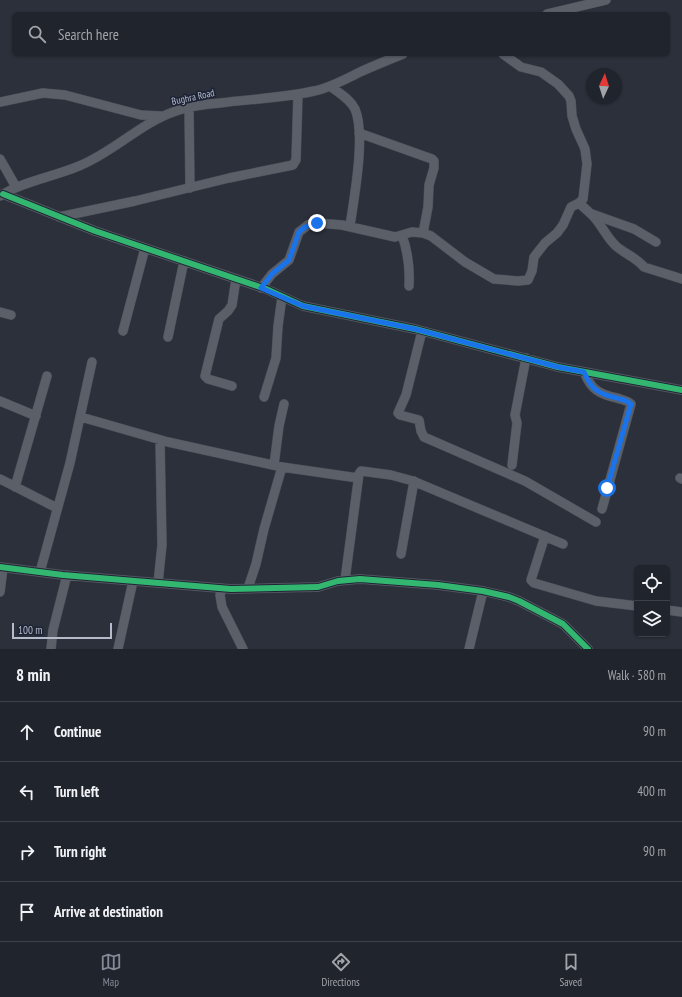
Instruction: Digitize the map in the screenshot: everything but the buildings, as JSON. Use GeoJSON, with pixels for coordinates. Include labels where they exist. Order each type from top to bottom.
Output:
{"type":"FeatureCollection","features":[{"type":"Feature","properties":{"kind":"street"},"geometry":{"type":"LineString","coordinates":[[563,0],[564,10]]}},
{"type":"Feature","properties":{"kind":"street"},"geometry":{"type":"LineString","coordinates":[[556,12],[606,0]]}},
{"type":"Feature","properties":{"kind":"street","name":"Bughra Road"},"geometry":{"type":"LineString","coordinates":[[1,195],[16,187],[77,167],[95,159],[147,124],[176,110],[201,105],[315,91],[330,86],[398,56]]}},
{"type":"Feature","properties":{"kind":"street"},"geometry":{"type":"LineString","coordinates":[[261,288],[272,274],[289,260],[299,232],[303,228],[317,223],[350,226],[395,238],[412,232],[432,236],[470,265],[494,279],[526,281],[531,275],[534,256],[563,225],[571,207],[583,199],[588,164],[586,149],[576,129],[572,116],[571,101],[569,96],[558,84],[541,72],[521,67],[506,56]]}},
{"type":"Feature","properties":{"kind":"street"},"geometry":{"type":"LineString","coordinates":[[330,86],[352,104],[358,120],[359,150],[350,226]]}},
{"type":"Feature","properties":{"kind":"street"},"geometry":{"type":"LineString","coordinates":[[0,102],[44,93],[65,95],[141,115],[163,117]]}},
{"type":"Feature","properties":{"kind":"street"},"geometry":{"type":"LineString","coordinates":[[59,217],[293,165],[296,160],[298,94]]}},
{"type":"Feature","properties":{"kind":"street"},"geometry":{"type":"LineString","coordinates":[[189,108],[190,188]]}},
{"type":"Feature","properties":{"kind":"street"},"geometry":{"type":"LineString","coordinates":[[359,133],[434,161],[434,168],[429,185],[428,207],[423,234]]}},
{"type":"Feature","properties":{"kind":"street"},"geometry":{"type":"LineString","coordinates":[[0,159],[16,187]]}},
{"type":"Feature","properties":{"kind":"street"},"geometry":{"type":"LineString","coordinates":[[1,195],[95,231],[261,288],[303,306],[422,330],[558,367],[682,390]]}},
{"type":"Feature","properties":{"kind":"street"},"geometry":{"type":"LineString","coordinates":[[579,203],[591,214],[608,238],[616,246],[641,263],[644,267],[682,279]]}},
{"type":"Feature","properties":{"kind":"street"},"geometry":{"type":"LineString","coordinates":[[591,214],[634,229],[656,242]]}},
{"type":"Feature","properties":{"kind":"street"},"geometry":{"type":"LineString","coordinates":[[402,235],[408,254],[410,272],[409,286]]}},
{"type":"Feature","properties":{"kind":"street"},"geometry":{"type":"LineString","coordinates":[[123,332],[145,248]]}},
{"type":"Feature","properties":{"kind":"street"},"geometry":{"type":"LineString","coordinates":[[168,337],[184,261]]}},
{"type":"Feature","properties":{"kind":"street"},"geometry":{"type":"LineString","coordinates":[[232,386],[208,379],[205,376],[219,319],[228,312],[232,305],[236,279]]}},
{"type":"Feature","properties":{"kind":"street"},"geometry":{"type":"LineString","coordinates":[[264,397],[276,358],[282,296]]}},
{"type":"Feature","properties":{"kind":"street"},"geometry":{"type":"LineString","coordinates":[[0,312],[11,315]]}},
{"type":"Feature","properties":{"kind":"street"},"geometry":{"type":"LineString","coordinates":[[422,330],[406,395],[398,413],[400,415],[419,420],[424,437],[525,481],[596,522]]}},
{"type":"Feature","properties":{"kind":"street"},"geometry":{"type":"LineString","coordinates":[[512,465],[517,423],[515,415],[526,358]]}},
{"type":"Feature","properties":{"kind":"street"},"geometry":{"type":"LineString","coordinates":[[40,572],[70,463],[92,362]]}},
{"type":"Feature","properties":{"kind":"street"},"geometry":{"type":"LineString","coordinates":[[584,372],[587,380],[595,390],[614,398],[627,401],[631,404],[602,509]]}},
{"type":"Feature","properties":{"kind":"street"},"geometry":{"type":"LineString","coordinates":[[16,487],[47,376]]}},
{"type":"Feature","properties":{"kind":"street"},"geometry":{"type":"LineString","coordinates":[[0,401],[36,416]]}},
{"type":"Feature","properties":{"kind":"street"},"geometry":{"type":"LineString","coordinates":[[248,588],[256,564],[278,466],[279,426],[284,404]]}},
{"type":"Feature","properties":{"kind":"street"},"geometry":{"type":"LineString","coordinates":[[81,417],[160,440],[278,466],[358,478]]}},
{"type":"Feature","properties":{"kind":"street"},"geometry":{"type":"LineString","coordinates":[[158,583],[162,545],[160,440]]}},
{"type":"Feature","properties":{"kind":"street"},"geometry":{"type":"LineString","coordinates":[[345,580],[358,478],[361,471],[391,475],[414,481],[563,544]]}},
{"type":"Feature","properties":{"kind":"street"},"geometry":{"type":"LineString","coordinates":[[0,479],[57,508]]}},
{"type":"Feature","properties":{"kind":"street"},"geometry":{"type":"LineString","coordinates":[[401,554],[414,481]]}},
{"type":"Feature","properties":{"kind":"street"},"geometry":{"type":"LineString","coordinates":[[545,536],[531,580],[534,583],[596,601],[634,606]]}},
{"type":"Feature","properties":{"kind":"street"},"geometry":{"type":"LineString","coordinates":[[0,592],[2,567],[67,575],[222,588],[318,587],[345,580],[360,579],[438,584],[483,591],[509,597],[563,624],[588,649]]}},
{"type":"Feature","properties":{"kind":"street"},"geometry":{"type":"LineString","coordinates":[[51,649],[53,630],[67,575]]}},
{"type":"Feature","properties":{"kind":"street"},"geometry":{"type":"LineString","coordinates":[[118,649],[133,581]]}},
{"type":"Feature","properties":{"kind":"street"},"geometry":{"type":"LineString","coordinates":[[222,588],[220,595],[222,607],[243,649]]}},
{"type":"Feature","properties":{"kind":"street"},"geometry":{"type":"LineString","coordinates":[[470,649],[483,591]]}},
{"type":"Feature","properties":{"kind":"street"},"geometry":{"type":"LineString","coordinates":[[670,610],[682,612]]}},
{"type":"Feature","properties":{"kind":"cycle path"},"geometry":{"type":"LineString","coordinates":[[3,194],[95,231],[266,289],[303,306],[415,329],[558,367],[682,390]]}},
{"type":"Feature","properties":{"kind":"cycle path"},"geometry":{"type":"LineString","coordinates":[[0,567],[63,575],[231,589],[318,587],[338,581],[360,579],[438,585],[483,591],[519,601],[563,624],[588,649]]}},
{"type":"Feature","properties":{"kind":"route"},"geometry":{"type":"LineString","coordinates":[[317,223],[308,225],[299,232],[289,260],[272,274],[261,288],[303,306],[415,329],[558,367],[584,372],[592,388],[605,395],[627,401],[631,404],[607,488]]}}]}
